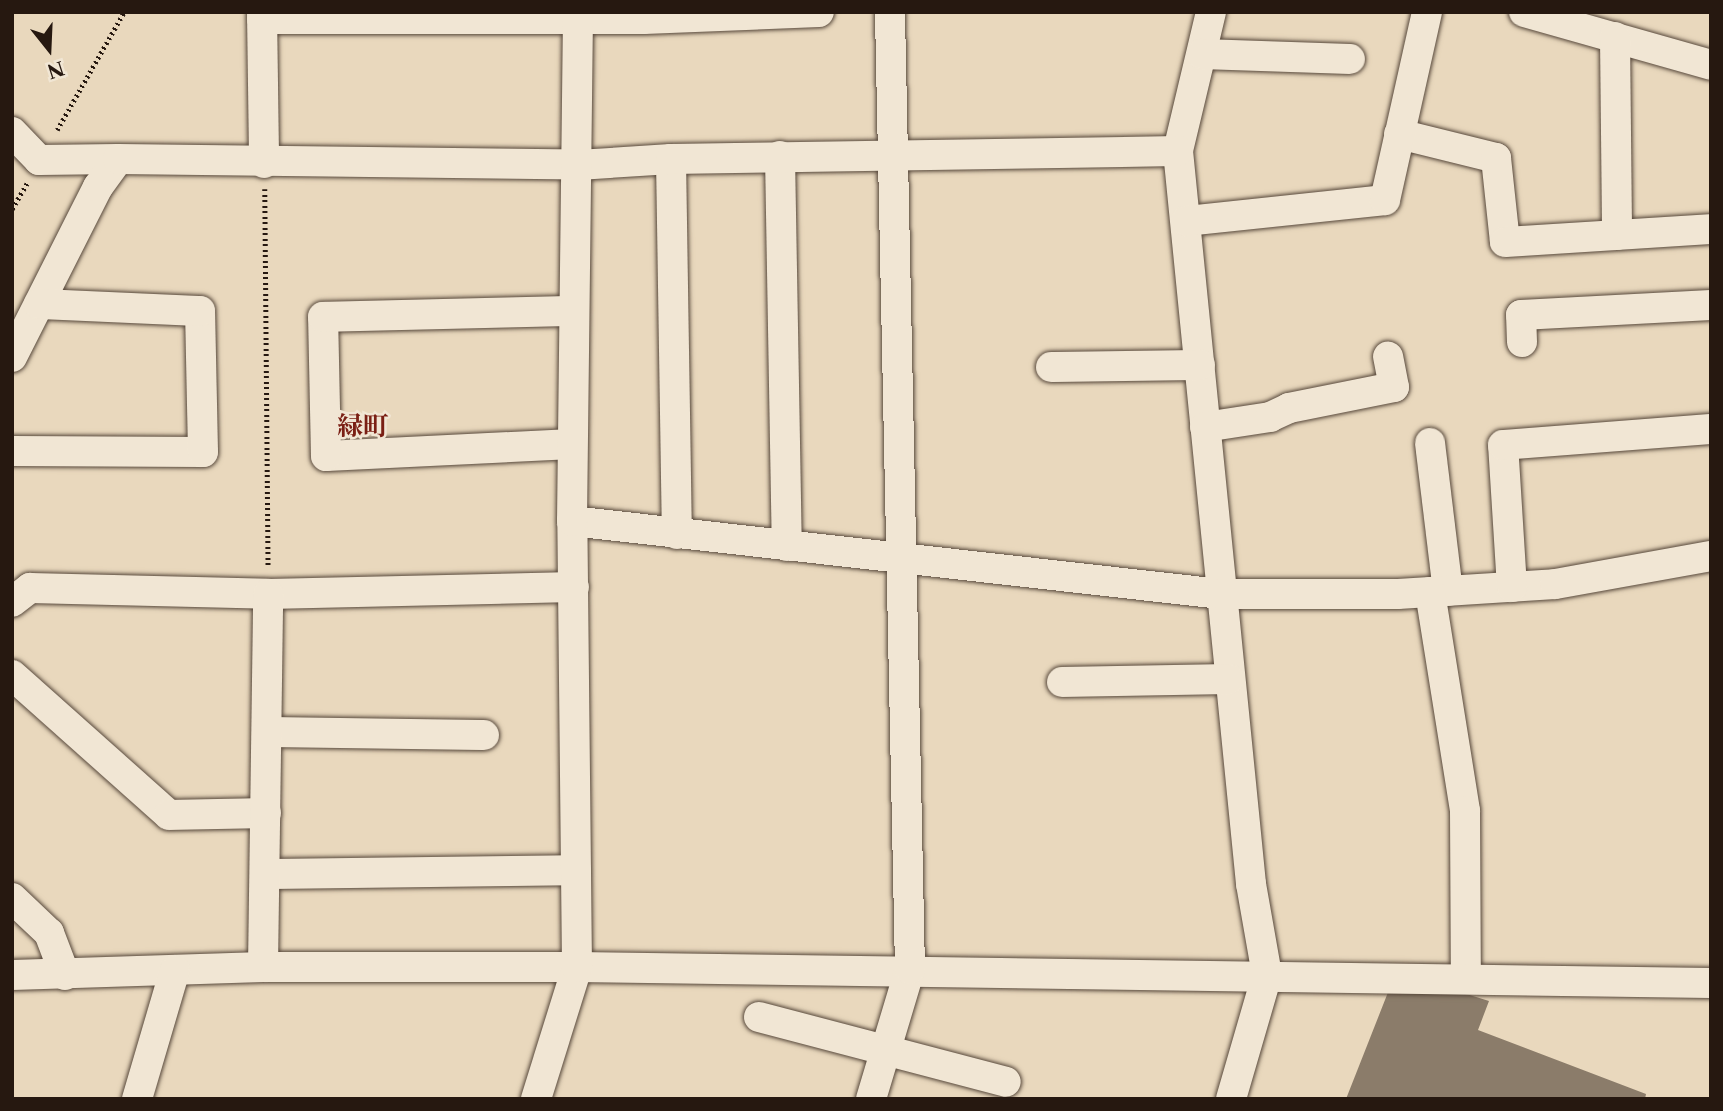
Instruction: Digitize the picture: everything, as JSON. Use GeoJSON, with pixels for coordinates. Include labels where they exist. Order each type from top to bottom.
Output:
{"type":"FeatureCollection","features":[{"type":"Feature","properties":{"kind":"street"},"geometry":{"type":"LineString","coordinates":[[264,163],[262,16],[578,19],[819,12]]}},
{"type":"Feature","properties":{"kind":"street"},"geometry":{"type":"LineString","coordinates":[[871,1099],[910,969],[890,12]]}},
{"type":"Feature","properties":{"kind":"street"},"geometry":{"type":"LineString","coordinates":[[1211,12],[1178,151],[1251,884],[1267,975],[1231,1099]]}},
{"type":"Feature","properties":{"kind":"street"},"geometry":{"type":"LineString","coordinates":[[1186,221],[1385,200],[1427,12]]}},
{"type":"Feature","properties":{"kind":"street"},"geometry":{"type":"LineString","coordinates":[[1524,12],[1711,65]]}},
{"type":"Feature","properties":{"kind":"street"},"geometry":{"type":"LineString","coordinates":[[536,1099],[577,967],[572,444],[578,19]]}},
{"type":"Feature","properties":{"kind":"street"},"geometry":{"type":"LineString","coordinates":[[1615,37],[1617,235]]}},
{"type":"Feature","properties":{"kind":"street"},"geometry":{"type":"LineString","coordinates":[[1202,54],[1350,59]]}},
{"type":"Feature","properties":{"kind":"street"},"geometry":{"type":"LineString","coordinates":[[12,132],[39,160],[578,165],[671,159],[892,153],[1178,151]]}},
{"type":"Feature","properties":{"kind":"street"},"geometry":{"type":"LineString","coordinates":[[1399,134],[1496,158],[1505,242],[1711,229]]}},
{"type":"Feature","properties":{"kind":"street"},"geometry":{"type":"LineString","coordinates":[[780,156],[787,546]]}},
{"type":"Feature","properties":{"kind":"street"},"geometry":{"type":"LineString","coordinates":[[12,357],[98,187],[118,159]]}},
{"type":"Feature","properties":{"kind":"street"},"geometry":{"type":"LineString","coordinates":[[671,159],[677,534]]}},
{"type":"Feature","properties":{"kind":"street"},"geometry":{"type":"LineString","coordinates":[[12,451],[203,452],[200,311],[39,304]]}},
{"type":"Feature","properties":{"kind":"street"},"geometry":{"type":"LineString","coordinates":[[1522,342],[1521,315],[1711,305]]}},
{"type":"Feature","properties":{"kind":"street"},"geometry":{"type":"LineString","coordinates":[[572,444],[326,456],[323,317],[574,311]]}},
{"type":"Feature","properties":{"kind":"street"},"geometry":{"type":"LineString","coordinates":[[1205,427],[1270,417],[1289,408],[1394,387],[1388,357]]}},
{"type":"Feature","properties":{"kind":"street"},"geometry":{"type":"LineString","coordinates":[[1051,367],[1200,365]]}},
{"type":"Feature","properties":{"kind":"street"},"geometry":{"type":"LineString","coordinates":[[1512,587],[1503,445],[1711,429]]}},
{"type":"Feature","properties":{"kind":"street"},"geometry":{"type":"LineString","coordinates":[[1430,443],[1439,591],[1465,811],[1466,979]]}},
{"type":"Feature","properties":{"kind":"street"},"geometry":{"type":"LineString","coordinates":[[572,521],[1221,594],[1439,591],[1555,584],[1711,556]]}},
{"type":"Feature","properties":{"kind":"street"},"geometry":{"type":"LineString","coordinates":[[12,602],[30,588],[268,594],[574,587]]}},
{"type":"Feature","properties":{"kind":"street"},"geometry":{"type":"LineString","coordinates":[[263,967],[267,874],[268,594]]}},
{"type":"Feature","properties":{"kind":"street"},"geometry":{"type":"LineString","coordinates":[[12,675],[169,815],[266,813]]}},
{"type":"Feature","properties":{"kind":"street"},"geometry":{"type":"LineString","coordinates":[[1062,682],[1229,679]]}},
{"type":"Feature","properties":{"kind":"street"},"geometry":{"type":"LineString","coordinates":[[267,732],[484,735]]}},
{"type":"Feature","properties":{"kind":"street"},"geometry":{"type":"LineString","coordinates":[[267,874],[576,870]]}},
{"type":"Feature","properties":{"kind":"street"},"geometry":{"type":"LineString","coordinates":[[12,898],[49,933],[65,975]]}},
{"type":"Feature","properties":{"kind":"street"},"geometry":{"type":"LineString","coordinates":[[12,975],[263,967],[577,967],[910,969],[1711,983]]}},
{"type":"Feature","properties":{"kind":"street"},"geometry":{"type":"LineString","coordinates":[[137,1099],[175,970]]}},
{"type":"Feature","properties":{"kind":"street"},"geometry":{"type":"LineString","coordinates":[[759,1017],[885,1053],[1006,1082]]}},
{"type":"Feature","properties":{"kind":"path"},"geometry":{"type":"LineString","coordinates":[[12,209],[124,12]]}},
{"type":"Feature","properties":{"kind":"path"},"geometry":{"type":"LineString","coordinates":[[264,163],[268,594]]}},
{"type":"Feature","properties":{"kind":"building"},"geometry":{"type":"Polygon","coordinates":[[[1396,972],[1489,1001],[1478,1030],[1646,1094],[1645,1099],[1346,1099],[1396,972]]]}},
{"type":"Feature","properties":{"kind":"district","name":"緑町"},"geometry":{"type":"Point","coordinates":[363,427]}}]}
